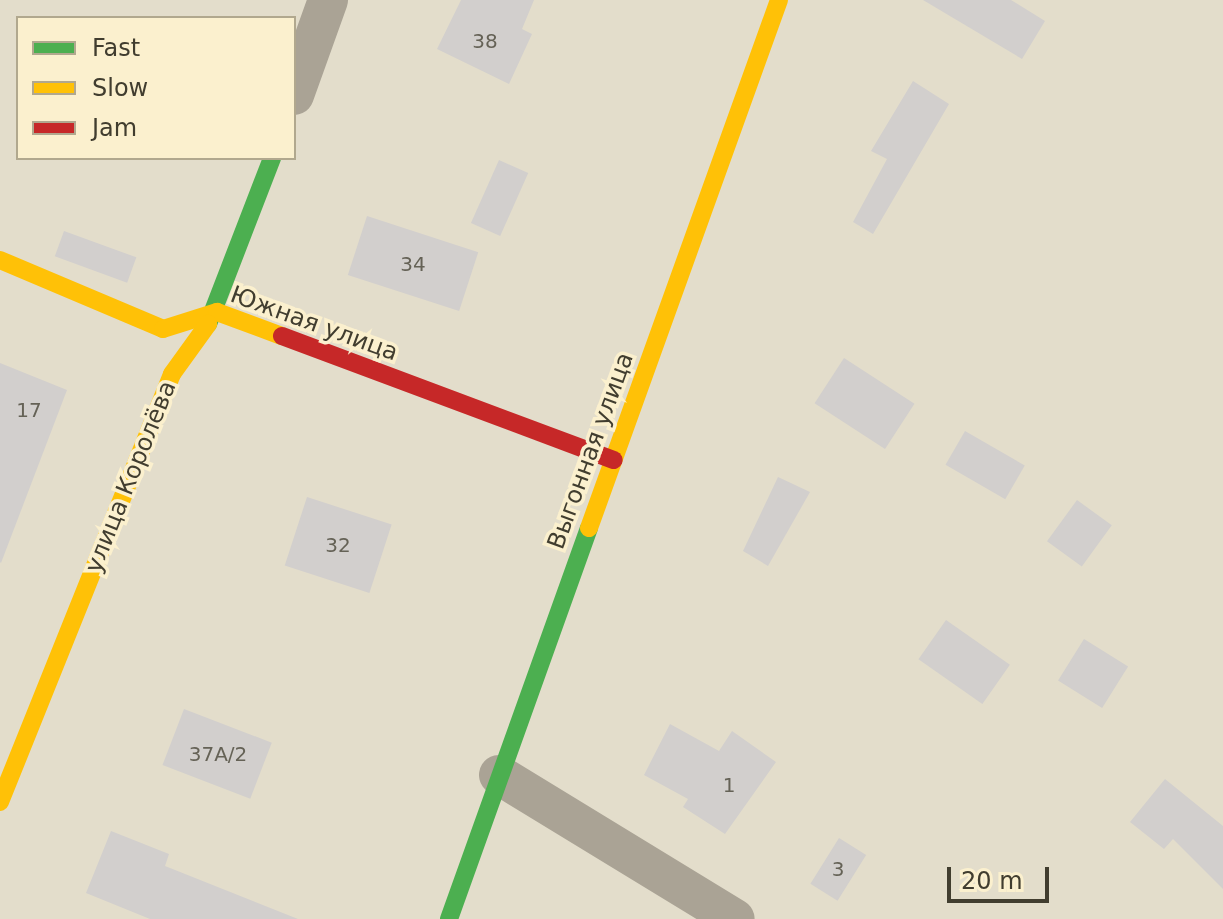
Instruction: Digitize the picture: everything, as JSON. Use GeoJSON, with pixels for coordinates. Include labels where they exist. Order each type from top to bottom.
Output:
{"type":"FeatureCollection","features":[{"type":"Feature","properties":{"kind":"street"},"geometry":{"type":"LineString","coordinates":[[296,89],[328,0]]}},
{"type":"Feature","properties":{"kind":"street","name":"Выгонная улица"},"geometry":{"type":"LineString","coordinates":[[449,919],[779,0]]}},
{"type":"Feature","properties":{"kind":"street","name":"улица Королёва"},"geometry":{"type":"LineString","coordinates":[[0,802],[172,374],[217,312],[271,160]]}},
{"type":"Feature","properties":{"kind":"street","name":"Южная улица"},"geometry":{"type":"LineString","coordinates":[[0,260],[163,329],[217,312],[614,460]]}},
{"type":"Feature","properties":{"kind":"street"},"geometry":{"type":"LineString","coordinates":[[499,775],[735,919]]}},
{"type":"Feature","properties":{"kind":"building"},"geometry":{"type":"Polygon","coordinates":[[[461,0],[534,0],[522,29],[532,34],[509,84],[437,49],[461,0]]]}},
{"type":"Feature","properties":{"kind":"building"},"geometry":{"type":"Polygon","coordinates":[[[923,0],[1011,0],[1045,21],[1022,59],[923,0]]]}},
{"type":"Feature","properties":{"kind":"building"},"geometry":{"type":"Polygon","coordinates":[[[913,81],[949,104],[873,234],[853,222],[887,159],[871,151],[913,81]]]}},
{"type":"Feature","properties":{"kind":"building"},"geometry":{"type":"Polygon","coordinates":[[[499,160],[528,173],[500,236],[471,223],[499,160]]]}},
{"type":"Feature","properties":{"kind":"building"},"geometry":{"type":"Polygon","coordinates":[[[367,216],[478,252],[459,311],[348,275],[367,216]]]}},
{"type":"Feature","properties":{"kind":"building"},"geometry":{"type":"Polygon","coordinates":[[[64,231],[136,257],[127,283],[55,256],[64,231]]]}},
{"type":"Feature","properties":{"kind":"building"},"geometry":{"type":"Polygon","coordinates":[[[844,358],[914,404],[885,449],[815,403],[844,358]]]}},
{"type":"Feature","properties":{"kind":"building"},"geometry":{"type":"Polygon","coordinates":[[[0,363],[67,390],[1,563],[0,562],[0,363]]]}},
{"type":"Feature","properties":{"kind":"building"},"geometry":{"type":"Polygon","coordinates":[[[965,431],[1025,465],[1005,499],[946,465],[965,431]]]}},
{"type":"Feature","properties":{"kind":"building"},"geometry":{"type":"Polygon","coordinates":[[[778,477],[810,492],[768,566],[743,551],[778,477]]]}},
{"type":"Feature","properties":{"kind":"building"},"geometry":{"type":"Polygon","coordinates":[[[307,497],[392,525],[369,593],[285,565],[307,497]]]}},
{"type":"Feature","properties":{"kind":"building"},"geometry":{"type":"Polygon","coordinates":[[[1077,500],[1112,525],[1082,567],[1047,541],[1077,500]]]}},
{"type":"Feature","properties":{"kind":"building"},"geometry":{"type":"Polygon","coordinates":[[[946,620],[1010,665],[982,704],[918,659],[946,620]]]}},
{"type":"Feature","properties":{"kind":"building"},"geometry":{"type":"Polygon","coordinates":[[[1084,639],[1128,667],[1102,708],[1058,681],[1084,639]]]}},
{"type":"Feature","properties":{"kind":"building"},"geometry":{"type":"Polygon","coordinates":[[[184,709],[272,743],[250,799],[162,765],[184,709]]]}},
{"type":"Feature","properties":{"kind":"building"},"geometry":{"type":"Polygon","coordinates":[[[670,724],[719,751],[732,731],[776,762],[725,834],[683,807],[688,799],[644,775],[670,724]]]}},
{"type":"Feature","properties":{"kind":"building"},"geometry":{"type":"Polygon","coordinates":[[[1165,779],[1223,826],[1223,889],[1173,839],[1164,849],[1130,822],[1165,779]]]}},
{"type":"Feature","properties":{"kind":"building"},"geometry":{"type":"Polygon","coordinates":[[[111,831],[169,854],[165,866],[298,919],[150,919],[86,893],[111,831]]]}},
{"type":"Feature","properties":{"kind":"building"},"geometry":{"type":"Polygon","coordinates":[[[839,838],[866,855],[838,901],[810,884],[839,838]]]}},
{"type":"Feature","properties":{"kind":"traffic: fast"},"geometry":{"type":"LineString","coordinates":[[208,324],[271,160]]}},
{"type":"Feature","properties":{"kind":"traffic: fast"},"geometry":{"type":"LineString","coordinates":[[449,919],[589,528]]}},
{"type":"Feature","properties":{"kind":"traffic: slow"},"geometry":{"type":"LineString","coordinates":[[589,528],[779,0]]}},
{"type":"Feature","properties":{"kind":"traffic: slow"},"geometry":{"type":"LineString","coordinates":[[0,260],[163,329],[217,312],[282,336]]}},
{"type":"Feature","properties":{"kind":"traffic: slow"},"geometry":{"type":"LineString","coordinates":[[0,802],[172,374],[208,324]]}},
{"type":"Feature","properties":{"kind":"traffic: jam"},"geometry":{"type":"LineString","coordinates":[[282,336],[614,460]]}}]}
